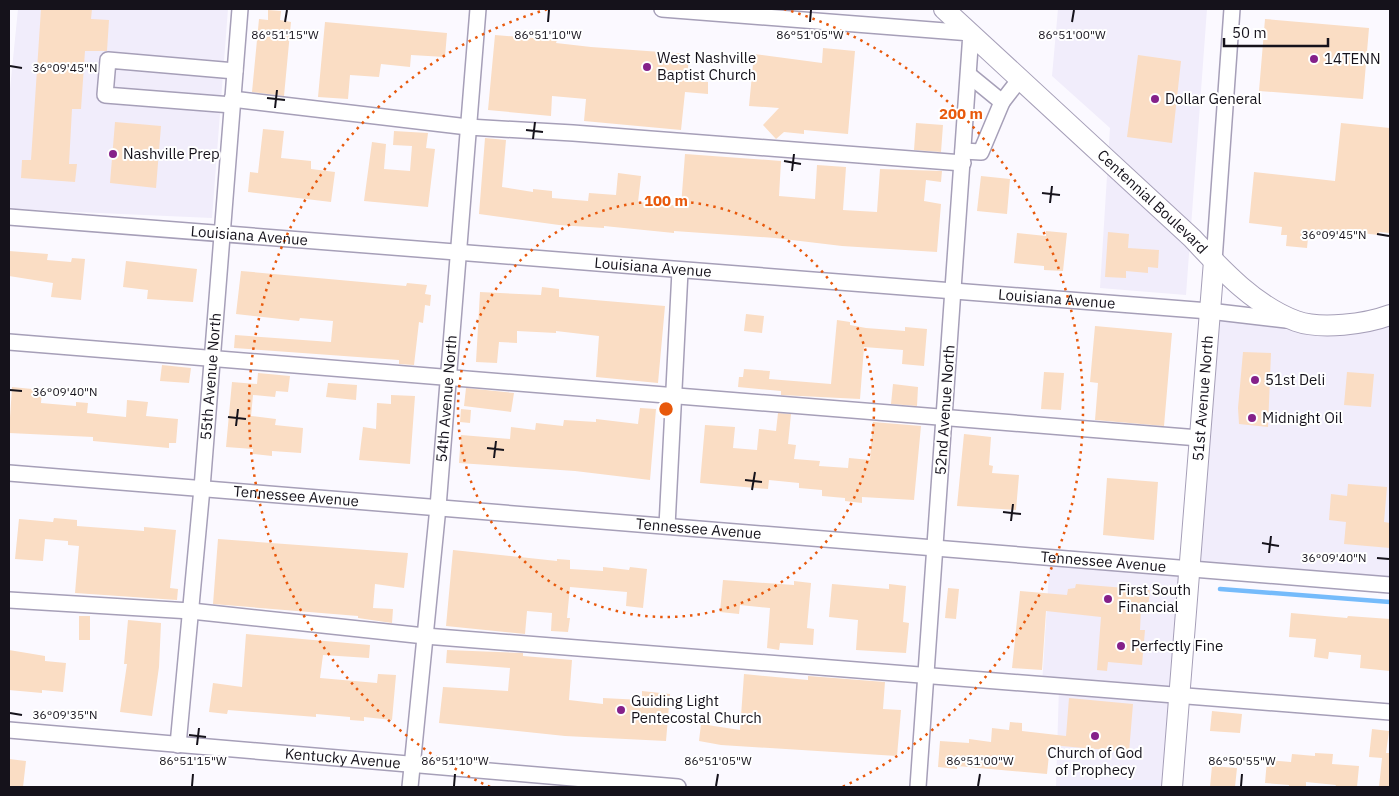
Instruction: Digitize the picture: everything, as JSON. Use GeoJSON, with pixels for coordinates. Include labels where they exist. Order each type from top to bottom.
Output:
{"type":"FeatureCollection","features":[{"type":"Feature","properties":{"kind":"main road","name":"Centennial Boulevard"},"geometry":{"type":"LineString","coordinates":[[944,9],[1192,238],[1214,262],[1267,306],[1298,321],[1348,325],[1381,322],[1390,315]]}},
{"type":"Feature","properties":{"kind":"main road","name":"51st Avenue North"},"geometry":{"type":"LineString","coordinates":[[1172,787],[1188,567],[1214,262]]}},
{"type":"Feature","properties":{"kind":"street","name":"55th Avenue North"},"geometry":{"type":"LineString","coordinates":[[178,745],[202,488],[240,9]]}},
{"type":"Feature","properties":{"kind":"street","name":"54th Avenue North"},"geometry":{"type":"LineString","coordinates":[[410,787],[438,507],[478,9]]}},
{"type":"Feature","properties":{"kind":"street"},"geometry":{"type":"LineString","coordinates":[[662,9],[777,13],[971,33]]}},
{"type":"Feature","properties":{"kind":"street","name":"51st Avenue North"},"geometry":{"type":"LineString","coordinates":[[1214,262],[1232,9]]}},
{"type":"Feature","properties":{"kind":"street","name":"52nd Avenue North"},"geometry":{"type":"LineString","coordinates":[[918,787],[971,33]]}},
{"type":"Feature","properties":{"kind":"street"},"geometry":{"type":"LineString","coordinates":[[235,71],[108,60],[105,95],[232,102],[468,127],[963,157],[980,152],[1002,102],[1019,80]]}},
{"type":"Feature","properties":{"kind":"street"},"geometry":{"type":"LineString","coordinates":[[969,75],[1002,102]]}},
{"type":"Feature","properties":{"kind":"street","name":"Louisiana Avenue"},"geometry":{"type":"LineString","coordinates":[[9,217],[222,232],[680,271],[1209,311],[1298,321]]}},
{"type":"Feature","properties":{"kind":"street"},"geometry":{"type":"LineString","coordinates":[[667,526],[680,271]]}},
{"type":"Feature","properties":{"kind":"street"},"geometry":{"type":"LineString","coordinates":[[9,342],[1199,438]]}},
{"type":"Feature","properties":{"kind":"street","name":"Tennessee Avenue"},"geometry":{"type":"LineString","coordinates":[[9,473],[1188,567],[1390,585]]}},
{"type":"Feature","properties":{"kind":"street"},"geometry":{"type":"LineString","coordinates":[[9,600],[191,611],[425,636],[926,677],[1180,694],[1390,712]]}},
{"type":"Feature","properties":{"kind":"street","name":"Kentucky Avenue"},"geometry":{"type":"LineString","coordinates":[[9,730],[678,787]]}},
{"type":"Feature","properties":{"kind":"shaded area","name":"Nashville Prep"},"geometry":{"type":"Polygon","coordinates":[[[18,9],[228,9],[212,218],[9,209],[9,99],[18,9]]]}},
{"type":"Feature","properties":{"kind":"shaded area"},"geometry":{"type":"Polygon","coordinates":[[[1058,9],[1207,9],[1186,295],[1100,288],[1110,128],[1052,76],[1058,9]]]}},
{"type":"Feature","properties":{"kind":"shaded area"},"geometry":{"type":"Polygon","coordinates":[[[1215,312],[1390,322],[1390,584],[1188,567],[1204,414],[1216,414],[1205,413],[1215,312]]]}},
{"type":"Feature","properties":{"kind":"shaded area"},"geometry":{"type":"Polygon","coordinates":[[[1050,556],[1188,567],[1171,787],[1056,787],[1059,686],[1042,685],[1050,556]]]}},
{"type":"Feature","properties":{"kind":"building"},"geometry":{"type":"Polygon","coordinates":[[[41,9],[92,9],[91,19],[109,20],[107,51],[85,51],[81,109],[72,109],[69,164],[77,164],[75,182],[21,178],[22,160],[31,160],[41,9]]]}},
{"type":"Feature","properties":{"kind":"building"},"geometry":{"type":"Polygon","coordinates":[[[268,10],[281,11],[280,20],[291,22],[284,96],[252,92],[259,19],[268,20],[268,10]]]}},
{"type":"Feature","properties":{"kind":"building","name":"14TENN"},"geometry":{"type":"Polygon","coordinates":[[[1265,19],[1369,28],[1363,99],[1259,91],[1265,19]]]}},
{"type":"Feature","properties":{"kind":"building"},"geometry":{"type":"Polygon","coordinates":[[[325,22],[447,33],[445,57],[411,55],[410,67],[381,64],[379,77],[350,75],[348,99],[318,97],[325,22]]]}},
{"type":"Feature","properties":{"kind":"building"},"geometry":{"type":"Polygon","coordinates":[[[495,35],[557,40],[556,43],[591,47],[689,54],[687,80],[708,82],[708,94],[685,92],[681,130],[584,121],[586,99],[552,96],[551,116],[488,110],[495,35]]]}},
{"type":"Feature","properties":{"kind":"building"},"geometry":{"type":"Polygon","coordinates":[[[823,48],[855,51],[848,134],[804,130],[804,134],[784,132],[776,139],[763,125],[779,108],[749,106],[754,54],[822,63],[823,48]]]}},
{"type":"Feature","properties":{"kind":"building","name":"Dollar General"},"geometry":{"type":"Polygon","coordinates":[[[1138,55],[1181,61],[1172,143],[1127,137],[1138,55]]]}},
{"type":"Feature","properties":{"kind":"building"},"geometry":{"type":"Polygon","coordinates":[[[115,122],[161,126],[156,188],[110,183],[115,122]]]}},
{"type":"Feature","properties":{"kind":"building"},"geometry":{"type":"Polygon","coordinates":[[[916,123],[943,125],[941,152],[914,150],[916,123]]]}},
{"type":"Feature","properties":{"kind":"building"},"geometry":{"type":"Polygon","coordinates":[[[1341,123],[1390,128],[1390,233],[1379,232],[1379,235],[1351,232],[1351,234],[1315,230],[1315,239],[1308,238],[1307,248],[1286,246],[1287,235],[1281,235],[1282,227],[1249,223],[1254,172],[1335,181],[1341,123]]]}},
{"type":"Feature","properties":{"kind":"building"},"geometry":{"type":"Polygon","coordinates":[[[263,129],[284,131],[281,158],[311,161],[311,169],[335,172],[331,202],[248,192],[250,172],[258,173],[263,129]]]}},
{"type":"Feature","properties":{"kind":"building"},"geometry":{"type":"Polygon","coordinates":[[[394,131],[428,133],[426,148],[435,149],[428,207],[364,201],[372,142],[386,144],[384,169],[410,171],[412,146],[393,145],[394,131]]]}},
{"type":"Feature","properties":{"kind":"building"},"geometry":{"type":"Polygon","coordinates":[[[485,138],[506,140],[502,187],[533,192],[533,189],[552,191],[552,198],[588,201],[589,193],[616,195],[618,173],[641,176],[638,202],[681,206],[685,154],[781,161],[779,196],[815,199],[817,165],[846,167],[843,210],[877,212],[880,169],[942,171],[941,182],[926,180],[924,201],[941,204],[937,252],[842,246],[775,238],[674,231],[674,233],[604,226],[604,228],[559,225],[479,214],[485,138]]]}},
{"type":"Feature","properties":{"kind":"building"},"geometry":{"type":"Polygon","coordinates":[[[981,176],[1010,179],[1007,214],[977,211],[981,176]]]}},
{"type":"Feature","properties":{"kind":"building"},"geometry":{"type":"Polygon","coordinates":[[[1046,231],[1067,233],[1063,271],[1044,270],[1044,266],[1014,263],[1017,233],[1046,236],[1046,231]]]}},
{"type":"Feature","properties":{"kind":"building"},"geometry":{"type":"Polygon","coordinates":[[[1108,232],[1129,234],[1128,248],[1159,250],[1158,268],[1148,267],[1148,273],[1126,271],[1126,278],[1105,277],[1108,232]]]}},
{"type":"Feature","properties":{"kind":"building"},"geometry":{"type":"Polygon","coordinates":[[[9,251],[48,254],[47,260],[71,262],[72,258],[85,259],[81,300],[51,297],[53,283],[9,276],[9,251]]]}},
{"type":"Feature","properties":{"kind":"building"},"geometry":{"type":"Polygon","coordinates":[[[126,261],[197,269],[193,302],[147,299],[148,290],[123,287],[126,261]]]}},
{"type":"Feature","properties":{"kind":"building"},"geometry":{"type":"Polygon","coordinates":[[[241,271],[406,286],[407,283],[427,285],[425,294],[431,295],[430,306],[425,305],[423,323],[419,322],[414,365],[399,364],[399,360],[234,348],[235,335],[331,342],[333,321],[300,318],[299,321],[236,314],[241,271]]]}},
{"type":"Feature","properties":{"kind":"building"},"geometry":{"type":"Polygon","coordinates":[[[542,287],[559,289],[559,297],[665,306],[658,383],[596,377],[599,336],[556,331],[556,333],[517,331],[517,343],[499,342],[497,363],[476,362],[480,292],[541,295],[542,287]]]}},
{"type":"Feature","properties":{"kind":"building"},"geometry":{"type":"Polygon","coordinates":[[[746,314],[764,316],[762,333],[744,331],[746,314]]]}},
{"type":"Feature","properties":{"kind":"building"},"geometry":{"type":"Polygon","coordinates":[[[837,320],[850,322],[850,325],[866,328],[905,331],[905,327],[927,329],[924,366],[902,364],[903,350],[864,347],[860,399],[781,395],[781,391],[738,387],[739,377],[743,377],[744,369],[770,371],[769,379],[831,384],[837,320]]]}},
{"type":"Feature","properties":{"kind":"building"},"geometry":{"type":"Polygon","coordinates":[[[1095,326],[1172,333],[1164,426],[1095,420],[1098,383],[1090,382],[1095,326]]]}},
{"type":"Feature","properties":{"kind":"building","name":"51st Deli"},"geometry":{"type":"Polygon","coordinates":[[[1243,352],[1271,353],[1268,427],[1239,424],[1238,408],[1243,352]]]}},
{"type":"Feature","properties":{"kind":"building"},"geometry":{"type":"Polygon","coordinates":[[[162,365],[191,368],[189,383],[160,381],[162,365]]]}},
{"type":"Feature","properties":{"kind":"building"},"geometry":{"type":"Polygon","coordinates":[[[1044,372],[1064,373],[1061,410],[1041,409],[1044,372]]]}},
{"type":"Feature","properties":{"kind":"building"},"geometry":{"type":"Polygon","coordinates":[[[1347,372],[1374,374],[1371,407],[1344,405],[1347,372]]]}},
{"type":"Feature","properties":{"kind":"building"},"geometry":{"type":"Polygon","coordinates":[[[258,373],[290,376],[288,392],[276,391],[275,397],[253,395],[251,416],[276,419],[275,425],[303,428],[301,453],[272,451],[272,456],[253,454],[253,449],[226,447],[232,382],[257,384],[258,373]]]}},
{"type":"Feature","properties":{"kind":"building"},"geometry":{"type":"Polygon","coordinates":[[[328,383],[357,385],[356,400],[326,397],[328,383]]]}},
{"type":"Feature","properties":{"kind":"building"},"geometry":{"type":"Polygon","coordinates":[[[893,384],[918,387],[917,406],[891,404],[893,384]]]}},
{"type":"Feature","properties":{"kind":"building"},"geometry":{"type":"Polygon","coordinates":[[[12,387],[42,390],[41,403],[76,406],[76,402],[88,403],[87,413],[126,417],[127,400],[148,402],[146,416],[178,419],[176,443],[169,443],[169,448],[93,441],[93,437],[9,433],[12,387]]]}},
{"type":"Feature","properties":{"kind":"building"},"geometry":{"type":"Polygon","coordinates":[[[466,388],[514,393],[511,412],[464,406],[466,388]]]}},
{"type":"Feature","properties":{"kind":"building"},"geometry":{"type":"Polygon","coordinates":[[[391,395],[415,396],[410,464],[359,460],[363,427],[376,429],[377,403],[391,404],[391,395]]]}},
{"type":"Feature","properties":{"kind":"building"},"geometry":{"type":"Polygon","coordinates":[[[640,408],[656,409],[650,480],[575,471],[459,463],[461,435],[510,439],[511,427],[535,430],[536,423],[563,426],[564,420],[596,422],[596,419],[638,424],[640,408]]]}},
{"type":"Feature","properties":{"kind":"building"},"geometry":{"type":"Polygon","coordinates":[[[461,409],[471,410],[470,423],[460,422],[461,409]]]}},
{"type":"Feature","properties":{"kind":"building"},"geometry":{"type":"Polygon","coordinates":[[[778,413],[791,414],[788,444],[796,445],[794,459],[820,461],[819,466],[848,468],[849,458],[870,460],[873,422],[921,426],[914,500],[862,497],[862,503],[845,501],[845,498],[822,496],[822,490],[799,488],[799,483],[769,480],[768,489],[700,483],[705,425],[735,427],[733,448],[757,450],[759,429],[776,431],[778,413]]]}},
{"type":"Feature","properties":{"kind":"building"},"geometry":{"type":"Polygon","coordinates":[[[964,434],[991,437],[989,465],[993,466],[992,473],[1019,475],[1016,510],[957,506],[964,434]]]}},
{"type":"Feature","properties":{"kind":"building"},"geometry":{"type":"Polygon","coordinates":[[[1107,478],[1158,482],[1154,540],[1103,535],[1107,478]]]}},
{"type":"Feature","properties":{"kind":"building"},"geometry":{"type":"Polygon","coordinates":[[[1348,484],[1387,487],[1384,522],[1390,523],[1390,548],[1344,544],[1346,522],[1329,520],[1331,494],[1347,496],[1348,484]]]}},
{"type":"Feature","properties":{"kind":"building"},"geometry":{"type":"Polygon","coordinates":[[[54,518],[77,520],[77,526],[144,531],[144,527],[176,530],[170,588],[178,589],[177,600],[75,593],[79,546],[68,545],[68,541],[45,539],[43,561],[15,559],[19,519],[53,522],[54,518]]]}},
{"type":"Feature","properties":{"kind":"building"},"geometry":{"type":"Polygon","coordinates":[[[218,539],[408,553],[404,588],[375,584],[373,608],[393,609],[392,623],[358,618],[358,616],[213,604],[218,539]]]}},
{"type":"Feature","properties":{"kind":"building"},"geometry":{"type":"Polygon","coordinates":[[[453,550],[557,561],[557,559],[570,560],[570,569],[603,571],[603,567],[629,570],[630,567],[647,569],[643,608],[626,606],[627,592],[570,587],[567,618],[570,618],[568,632],[551,631],[552,613],[527,611],[525,634],[446,626],[453,550]]]}},
{"type":"Feature","properties":{"kind":"building"},"geometry":{"type":"Polygon","coordinates":[[[723,580],[794,585],[794,581],[811,583],[807,628],[814,629],[813,645],[780,643],[779,650],[767,648],[770,608],[740,605],[739,614],[720,612],[723,580]]]}},
{"type":"Feature","properties":{"kind":"building"},"geometry":{"type":"Polygon","coordinates":[[[832,584],[889,589],[889,584],[906,586],[903,622],[909,623],[906,653],[856,650],[858,620],[829,617],[832,584]]]}},
{"type":"Feature","properties":{"kind":"building"},"geometry":{"type":"Polygon","coordinates":[[[1076,584],[1150,590],[1148,608],[1141,608],[1140,630],[1145,630],[1142,665],[1108,662],[1107,671],[1097,670],[1101,617],[1046,611],[1042,670],[1012,668],[1020,591],[1067,595],[1068,589],[1075,588],[1076,584]]]}},
{"type":"Feature","properties":{"kind":"building"},"geometry":{"type":"Polygon","coordinates":[[[948,588],[959,589],[956,619],[945,618],[948,588]]]}},
{"type":"Feature","properties":{"kind":"building"},"geometry":{"type":"Polygon","coordinates":[[[1291,613],[1347,618],[1348,616],[1390,619],[1390,671],[1360,668],[1361,655],[1329,652],[1328,659],[1314,657],[1316,639],[1289,637],[1291,613]]]}},
{"type":"Feature","properties":{"kind":"building"},"geometry":{"type":"Polygon","coordinates":[[[79,616],[90,616],[90,640],[79,640],[79,616]]]}},
{"type":"Feature","properties":{"kind":"building"},"geometry":{"type":"Polygon","coordinates":[[[128,620],[161,623],[159,667],[152,716],[120,712],[127,664],[124,664],[128,620]]]}},
{"type":"Feature","properties":{"kind":"building"},"geometry":{"type":"Polygon","coordinates":[[[246,634],[370,645],[369,658],[323,655],[320,678],[377,683],[378,674],[396,675],[392,720],[364,717],[364,721],[350,720],[350,717],[316,714],[316,717],[228,710],[227,714],[209,712],[213,683],[242,687],[246,634]]]}},
{"type":"Feature","properties":{"kind":"building"},"geometry":{"type":"Polygon","coordinates":[[[9,650],[45,656],[45,661],[66,663],[63,692],[42,690],[42,693],[9,690],[9,650]]]}},
{"type":"Feature","properties":{"kind":"building"},"geometry":{"type":"Polygon","coordinates":[[[447,650],[523,653],[523,656],[572,660],[569,700],[603,704],[603,698],[642,700],[642,691],[670,694],[666,741],[565,736],[439,723],[443,687],[508,691],[510,668],[446,663],[447,650]]]}},
{"type":"Feature","properties":{"kind":"building"},"geometry":{"type":"Polygon","coordinates":[[[744,674],[808,680],[808,676],[885,682],[883,709],[901,710],[897,756],[721,745],[699,741],[701,724],[740,730],[744,674]]]}},
{"type":"Feature","properties":{"kind":"building"},"geometry":{"type":"Polygon","coordinates":[[[1069,698],[1133,704],[1129,752],[1050,745],[1047,774],[957,766],[957,769],[938,767],[940,741],[969,743],[969,739],[991,742],[992,728],[1009,730],[1010,722],[1022,723],[1022,731],[1066,736],[1069,698]]]}},
{"type":"Feature","properties":{"kind":"building"},"geometry":{"type":"Polygon","coordinates":[[[1212,711],[1242,714],[1240,733],[1210,731],[1212,711]]]}},
{"type":"Feature","properties":{"kind":"building"},"geometry":{"type":"Polygon","coordinates":[[[1372,729],[1389,731],[1386,753],[1390,753],[1390,787],[1379,787],[1382,758],[1369,757],[1372,729]]]}},
{"type":"Feature","properties":{"kind":"building"},"geometry":{"type":"Polygon","coordinates":[[[1315,753],[1333,754],[1332,764],[1359,766],[1357,787],[1335,787],[1336,785],[1306,782],[1306,787],[1289,787],[1289,785],[1265,783],[1267,760],[1291,762],[1292,754],[1315,756],[1315,753]]]}},
{"type":"Feature","properties":{"kind":"building"},"geometry":{"type":"Polygon","coordinates":[[[9,759],[26,761],[23,787],[9,787],[9,759]]]}},
{"type":"Feature","properties":{"kind":"building"},"geometry":{"type":"Polygon","coordinates":[[[1212,766],[1237,768],[1235,787],[1210,787],[1212,766]]]}},
{"type":"Feature","properties":{"kind":"waterway"},"geometry":{"type":"LineString","coordinates":[[1220,589],[1390,602]]}},
{"type":"Feature","properties":{"kind":"place","name":"14TENN"},"geometry":{"type":"Point","coordinates":[1314,59]}},
{"type":"Feature","properties":{"kind":"place","name":"West Nashville Baptist Church"},"geometry":{"type":"Point","coordinates":[647,67]}},
{"type":"Feature","properties":{"kind":"place","name":"Dollar General"},"geometry":{"type":"Point","coordinates":[1155,99]}},
{"type":"Feature","properties":{"kind":"place","name":"Nashville Prep"},"geometry":{"type":"Point","coordinates":[113,154]}},
{"type":"Feature","properties":{"kind":"place","name":"51st Deli"},"geometry":{"type":"Point","coordinates":[1255,380]}},
{"type":"Feature","properties":{"kind":"place","name":"Midnight Oil"},"geometry":{"type":"Point","coordinates":[1252,418]}},
{"type":"Feature","properties":{"kind":"place","name":"First South Financial"},"geometry":{"type":"Point","coordinates":[1108,599]}},
{"type":"Feature","properties":{"kind":"place","name":"Perfectly Fine"},"geometry":{"type":"Point","coordinates":[1121,646]}},
{"type":"Feature","properties":{"kind":"place","name":"Guiding Light Pentecostal Church"},"geometry":{"type":"Point","coordinates":[621,710]}},
{"type":"Feature","properties":{"kind":"place","name":"Church of God of Prophecy"},"geometry":{"type":"Point","coordinates":[1095,736]}}]}
